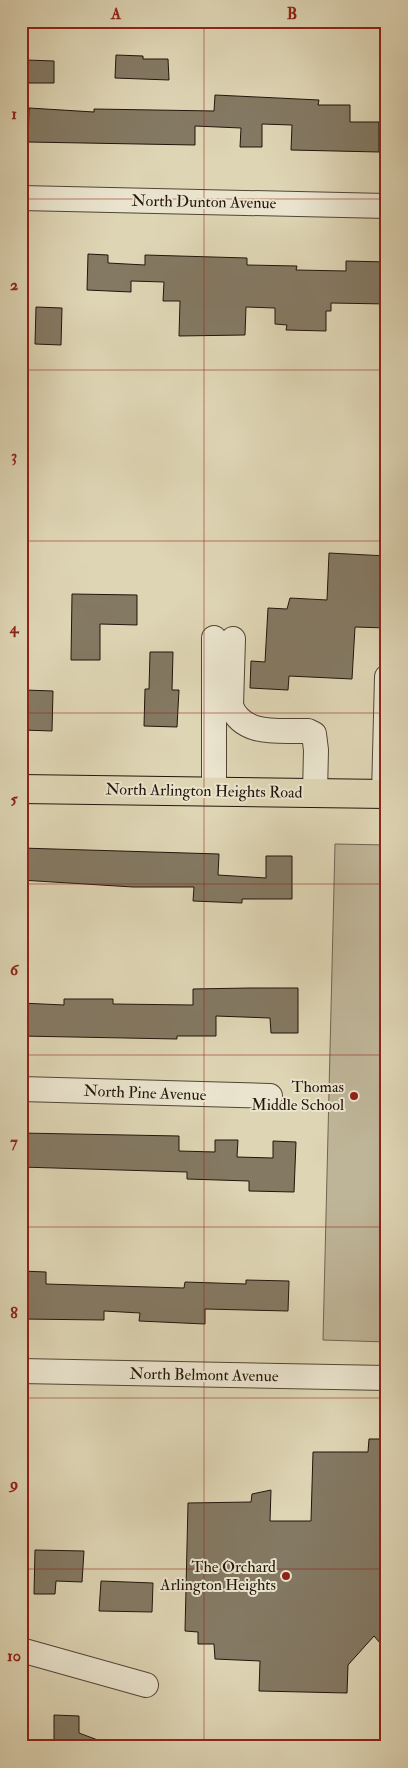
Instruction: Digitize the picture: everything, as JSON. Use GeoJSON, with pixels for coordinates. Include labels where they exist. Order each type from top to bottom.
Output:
{"type":"FeatureCollection","features":[{"type":"Feature","properties":{"kind":"main road","name":"North Arlington Heights Road"},"geometry":{"type":"LineString","coordinates":[[21,789],[385,794]]}},
{"type":"Feature","properties":{"kind":"street","name":"North Dunton Avenue"},"geometry":{"type":"LineString","coordinates":[[21,198],[387,206]]}},
{"type":"Feature","properties":{"kind":"street"},"geometry":{"type":"LineString","coordinates":[[214,792],[224,639],[231,706],[234,715],[250,728],[308,731],[314,734],[316,750],[315,793]]}},
{"type":"Feature","properties":{"kind":"street"},"geometry":{"type":"LineString","coordinates":[[385,794],[387,677]]}},
{"type":"Feature","properties":{"kind":"street","name":"North Pine Avenue"},"geometry":{"type":"LineString","coordinates":[[21,1089],[270,1096]]}},
{"type":"Feature","properties":{"kind":"street","name":"North Belmont Avenue"},"geometry":{"type":"LineString","coordinates":[[21,1371],[387,1378]]}},
{"type":"Feature","properties":{"kind":"street"},"geometry":{"type":"LineString","coordinates":[[21,1650],[146,1685]]}},
{"type":"Feature","properties":{"kind":"shaded area","name":"Thomas Middle School"},"geometry":{"type":"Polygon","coordinates":[[[335,844],[387,845],[387,1342],[323,1340],[335,844]]]}},
{"type":"Feature","properties":{"kind":"building"},"geometry":{"type":"Polygon","coordinates":[[[116,55],[143,56],[143,59],[168,59],[169,80],[115,78],[116,55]]]}},
{"type":"Feature","properties":{"kind":"building"},"geometry":{"type":"Polygon","coordinates":[[[26,60],[54,61],[54,83],[26,83],[26,60]]]}},
{"type":"Feature","properties":{"kind":"building"},"geometry":{"type":"Polygon","coordinates":[[[215,95],[319,100],[318,105],[350,105],[350,122],[379,122],[379,152],[291,150],[292,125],[262,124],[262,147],[240,147],[241,128],[195,126],[195,145],[28,142],[29,108],[94,112],[94,109],[214,111],[215,95]]]}},
{"type":"Feature","properties":{"kind":"building"},"geometry":{"type":"Polygon","coordinates":[[[88,254],[108,255],[108,263],[145,265],[145,255],[247,258],[247,265],[297,266],[296,270],[346,271],[346,261],[387,262],[387,304],[331,303],[331,311],[326,311],[326,331],[286,330],[287,325],[275,324],[275,308],[246,307],[245,335],[179,336],[180,301],[163,301],[164,282],[131,281],[131,292],[87,290],[88,254]]]}},
{"type":"Feature","properties":{"kind":"building"},"geometry":{"type":"Polygon","coordinates":[[[36,307],[62,308],[61,345],[35,344],[36,307]]]}},
{"type":"Feature","properties":{"kind":"building"},"geometry":{"type":"Polygon","coordinates":[[[329,553],[387,556],[387,628],[355,627],[352,679],[289,676],[288,690],[250,688],[251,661],[265,662],[268,608],[287,609],[290,598],[327,600],[329,553]]]}},
{"type":"Feature","properties":{"kind":"building"},"geometry":{"type":"Polygon","coordinates":[[[72,594],[137,595],[137,625],[100,624],[100,660],[71,660],[72,594]]]}},
{"type":"Feature","properties":{"kind":"building"},"geometry":{"type":"Polygon","coordinates":[[[150,652],[173,652],[172,690],[179,690],[177,727],[144,726],[145,689],[149,689],[150,652]]]}},
{"type":"Feature","properties":{"kind":"building"},"geometry":{"type":"Polygon","coordinates":[[[25,690],[53,691],[52,731],[23,730],[25,690]]]}},
{"type":"Feature","properties":{"kind":"building"},"geometry":{"type":"Polygon","coordinates":[[[21,848],[219,854],[218,875],[266,878],[266,856],[292,856],[292,899],[242,899],[242,903],[193,901],[194,887],[133,887],[21,880],[21,848]]]}},
{"type":"Feature","properties":{"kind":"building"},"geometry":{"type":"Polygon","coordinates":[[[298,988],[298,1033],[271,1033],[270,1018],[216,1016],[216,1036],[177,1036],[177,1039],[21,1036],[21,1003],[64,1005],[64,999],[113,999],[113,1004],[193,1005],[193,989],[298,988]]]}},
{"type":"Feature","properties":{"kind":"building"},"geometry":{"type":"Polygon","coordinates":[[[21,1133],[179,1136],[179,1151],[215,1152],[215,1140],[238,1140],[237,1157],[273,1158],[273,1141],[296,1142],[294,1192],[249,1191],[249,1181],[187,1179],[187,1172],[21,1167],[21,1133]]]}},
{"type":"Feature","properties":{"kind":"building"},"geometry":{"type":"Polygon","coordinates":[[[21,1271],[46,1272],[46,1284],[184,1288],[185,1282],[246,1284],[246,1280],[289,1281],[288,1311],[205,1309],[205,1324],[139,1321],[140,1313],[104,1311],[104,1320],[21,1319],[21,1271]]]}},
{"type":"Feature","properties":{"kind":"building","name":"The Orchard Arlington Heights"},"geometry":{"type":"Polygon","coordinates":[[[369,1439],[387,1439],[387,1651],[374,1636],[348,1665],[347,1693],[259,1691],[260,1661],[215,1659],[214,1644],[198,1644],[198,1632],[185,1631],[188,1503],[251,1502],[252,1494],[271,1490],[270,1521],[311,1521],[313,1452],[368,1452],[369,1439]]]}},
{"type":"Feature","properties":{"kind":"building"},"geometry":{"type":"Polygon","coordinates":[[[35,1550],[84,1551],[82,1582],[56,1581],[55,1594],[34,1594],[35,1550]]]}},
{"type":"Feature","properties":{"kind":"building"},"geometry":{"type":"Polygon","coordinates":[[[101,1581],[153,1583],[152,1612],[99,1611],[101,1581]]]}},
{"type":"Feature","properties":{"kind":"building"},"geometry":{"type":"Polygon","coordinates":[[[54,1715],[79,1716],[79,1733],[111,1745],[110,1747],[54,1747],[54,1715]]]}},
{"type":"Feature","properties":{"kind":"place","name":"Thomas Middle School"},"geometry":{"type":"Point","coordinates":[354,1096]}},
{"type":"Feature","properties":{"kind":"place","name":"The Orchard Arlington Heights"},"geometry":{"type":"Point","coordinates":[286,1576]}}]}
